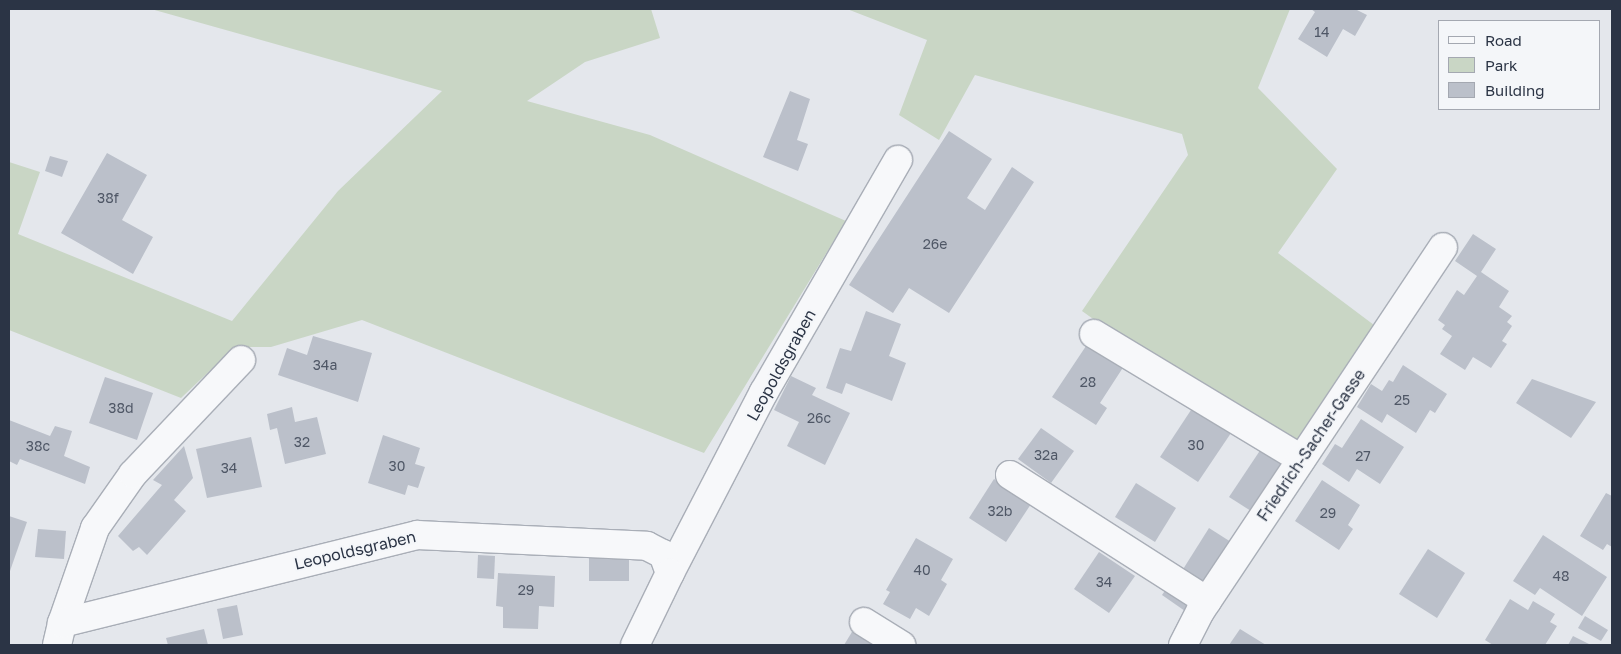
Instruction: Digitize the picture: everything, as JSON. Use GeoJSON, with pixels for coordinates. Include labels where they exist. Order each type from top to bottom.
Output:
{"type":"FeatureCollection","features":[{"type":"Feature","properties":{"kind":"street","name":"Leopoldsgraben"},"geometry":{"type":"LineString","coordinates":[[634,645],[764,392],[898,160]]}},
{"type":"Feature","properties":{"kind":"street","name":"Friedrich-Sacher-Gasse"},"geometry":{"type":"LineString","coordinates":[[1183,645],[1207,601],[1443,247]]}},
{"type":"Feature","properties":{"kind":"street"},"geometry":{"type":"LineString","coordinates":[[1094,334],[1302,459]]}},
{"type":"Feature","properties":{"kind":"street","name":"Leopoldsgraben"},"geometry":{"type":"LineString","coordinates":[[60,634],[95,528],[133,474],[241,360]]}},
{"type":"Feature","properties":{"kind":"street"},"geometry":{"type":"LineString","coordinates":[[1010,475],[1207,601]]}},
{"type":"Feature","properties":{"kind":"street","name":"Leopoldsgraben"},"geometry":{"type":"LineString","coordinates":[[60,634],[417,535],[647,546],[663,554],[670,573]]}},
{"type":"Feature","properties":{"kind":"street"},"geometry":{"type":"LineString","coordinates":[[864,622],[900,645]]}},
{"type":"Feature","properties":{"kind":"green space"},"geometry":{"type":"Polygon","coordinates":[[[151,9],[651,9],[660,38],[585,62],[527,101],[650,135],[846,221],[704,453],[362,320],[271,347],[235,347],[181,398],[9,330],[9,162],[40,172],[18,234],[232,321],[338,191],[442,91],[151,9]]]}},
{"type":"Feature","properties":{"kind":"green space"},"geometry":{"type":"Polygon","coordinates":[[[847,9],[1290,9],[1258,88],[1337,169],[1278,253],[1374,325],[1293,446],[1131,346],[1082,311],[1188,155],[1182,134],[975,75],[939,140],[899,115],[927,40],[847,9]]]}},
{"type":"Feature","properties":{"kind":"building"},"geometry":{"type":"Polygon","coordinates":[[[1311,9],[1355,9],[1367,15],[1355,36],[1343,29],[1327,57],[1298,39],[1315,12],[1311,9]]]}},
{"type":"Feature","properties":{"kind":"building"},"geometry":{"type":"Polygon","coordinates":[[[790,91],[810,99],[797,140],[808,144],[798,171],[763,157],[790,91]]]}},
{"type":"Feature","properties":{"kind":"building"},"geometry":{"type":"Polygon","coordinates":[[[949,131],[992,159],[967,198],[985,210],[1012,167],[1034,182],[949,313],[909,288],[893,313],[849,285],[949,131]]]}},
{"type":"Feature","properties":{"kind":"building"},"geometry":{"type":"Polygon","coordinates":[[[107,153],[147,175],[122,220],[153,237],[133,274],[61,233],[107,153]]]}},
{"type":"Feature","properties":{"kind":"building"},"geometry":{"type":"Polygon","coordinates":[[[50,156],[68,161],[62,177],[45,171],[50,156]]]}},
{"type":"Feature","properties":{"kind":"building"},"geometry":{"type":"Polygon","coordinates":[[[1473,234],[1496,249],[1481,272],[1509,291],[1499,307],[1512,316],[1507,322],[1512,326],[1502,341],[1507,344],[1491,368],[1473,357],[1465,370],[1440,354],[1452,336],[1442,329],[1445,325],[1438,320],[1457,290],[1464,295],[1477,276],[1455,261],[1473,234]]]}},
{"type":"Feature","properties":{"kind":"building"},"geometry":{"type":"Polygon","coordinates":[[[866,311],[901,324],[889,356],[906,363],[892,401],[846,383],[842,394],[826,388],[840,348],[851,351],[866,311]]]}},
{"type":"Feature","properties":{"kind":"building"},"geometry":{"type":"Polygon","coordinates":[[[313,336],[372,353],[358,402],[278,375],[287,348],[307,355],[313,336]]]}},
{"type":"Feature","properties":{"kind":"building"},"geometry":{"type":"Polygon","coordinates":[[[1088,343],[1124,366],[1100,403],[1107,408],[1096,425],[1052,397],[1088,343]]]}},
{"type":"Feature","properties":{"kind":"building"},"geometry":{"type":"Polygon","coordinates":[[[1403,365],[1447,394],[1435,413],[1430,410],[1416,433],[1387,414],[1382,423],[1357,407],[1371,384],[1382,391],[1389,380],[1393,382],[1403,365]]]}},
{"type":"Feature","properties":{"kind":"building"},"geometry":{"type":"Polygon","coordinates":[[[791,376],[816,388],[812,395],[850,413],[825,465],[787,446],[799,422],[774,410],[791,376]]]}},
{"type":"Feature","properties":{"kind":"building"},"geometry":{"type":"Polygon","coordinates":[[[105,377],[153,393],[137,440],[89,423],[105,377]]]}},
{"type":"Feature","properties":{"kind":"building"},"geometry":{"type":"Polygon","coordinates":[[[1532,379],[1596,402],[1571,438],[1516,403],[1532,379]]]}},
{"type":"Feature","properties":{"kind":"building"},"geometry":{"type":"Polygon","coordinates":[[[292,407],[295,422],[317,417],[326,454],[285,464],[277,428],[270,430],[267,414],[292,407]]]}},
{"type":"Feature","properties":{"kind":"building"},"geometry":{"type":"Polygon","coordinates":[[[1193,407],[1231,433],[1198,482],[1160,457],[1193,407]]]}},
{"type":"Feature","properties":{"kind":"building"},"geometry":{"type":"Polygon","coordinates":[[[1361,419],[1404,447],[1380,484],[1357,469],[1349,482],[1322,464],[1335,444],[1342,448],[1361,419]]]}},
{"type":"Feature","properties":{"kind":"building"},"geometry":{"type":"Polygon","coordinates":[[[9,420],[50,436],[55,426],[72,431],[64,456],[90,467],[85,484],[20,459],[17,465],[9,461],[9,420]]]}},
{"type":"Feature","properties":{"kind":"building"},"geometry":{"type":"Polygon","coordinates":[[[1041,428],[1074,451],[1051,483],[1018,459],[1041,428]]]}},
{"type":"Feature","properties":{"kind":"building"},"geometry":{"type":"Polygon","coordinates":[[[383,435],[420,448],[415,464],[425,467],[418,488],[408,485],[405,495],[368,483],[383,435]]]}},
{"type":"Feature","properties":{"kind":"building"},"geometry":{"type":"Polygon","coordinates":[[[251,437],[262,487],[207,498],[196,449],[251,437]]]}},
{"type":"Feature","properties":{"kind":"building"},"geometry":{"type":"Polygon","coordinates":[[[1265,443],[1286,457],[1251,511],[1229,497],[1265,443]]]}},
{"type":"Feature","properties":{"kind":"building"},"geometry":{"type":"Polygon","coordinates":[[[184,446],[193,478],[174,500],[186,511],[147,555],[139,547],[133,551],[118,536],[162,485],[153,480],[184,446]]]}},
{"type":"Feature","properties":{"kind":"building"},"geometry":{"type":"Polygon","coordinates":[[[994,479],[1031,504],[1006,542],[969,518],[994,479]]]}},
{"type":"Feature","properties":{"kind":"building"},"geometry":{"type":"Polygon","coordinates":[[[1322,480],[1360,505],[1348,525],[1353,529],[1339,550],[1295,521],[1322,480]]]}},
{"type":"Feature","properties":{"kind":"building"},"geometry":{"type":"Polygon","coordinates":[[[1136,483],[1176,508],[1155,542],[1115,517],[1136,483]]]}},
{"type":"Feature","properties":{"kind":"building"},"geometry":{"type":"Polygon","coordinates":[[[1606,493],[1612,496],[1612,547],[1607,544],[1603,550],[1580,536],[1606,493]]]}},
{"type":"Feature","properties":{"kind":"building"},"geometry":{"type":"Polygon","coordinates":[[[9,516],[27,522],[10,571],[9,571],[9,516]]]}},
{"type":"Feature","properties":{"kind":"building"},"geometry":{"type":"Polygon","coordinates":[[[1209,528],[1231,542],[1202,588],[1180,574],[1209,528]]]}},
{"type":"Feature","properties":{"kind":"building"},"geometry":{"type":"Polygon","coordinates":[[[38,529],[66,531],[64,559],[35,557],[38,529]]]}},
{"type":"Feature","properties":{"kind":"building"},"geometry":{"type":"Polygon","coordinates":[[[1543,535],[1607,577],[1582,616],[1540,588],[1535,595],[1513,581],[1543,535]]]}},
{"type":"Feature","properties":{"kind":"building"},"geometry":{"type":"Polygon","coordinates":[[[916,538],[953,559],[941,580],[947,584],[929,616],[916,608],[910,619],[883,604],[890,592],[886,590],[916,538]]]}},
{"type":"Feature","properties":{"kind":"building"},"geometry":{"type":"Polygon","coordinates":[[[1428,549],[1465,573],[1437,618],[1399,594],[1428,549]]]}},
{"type":"Feature","properties":{"kind":"building"},"geometry":{"type":"Polygon","coordinates":[[[1099,552],[1135,576],[1109,613],[1074,589],[1099,552]]]}},
{"type":"Feature","properties":{"kind":"building"},"geometry":{"type":"Polygon","coordinates":[[[478,555],[495,556],[494,579],[477,578],[478,555]]]}},
{"type":"Feature","properties":{"kind":"building"},"geometry":{"type":"Polygon","coordinates":[[[589,558],[629,559],[629,581],[589,581],[589,558]]]}},
{"type":"Feature","properties":{"kind":"building"},"geometry":{"type":"Polygon","coordinates":[[[498,573],[555,576],[554,607],[539,606],[538,629],[503,628],[503,607],[496,606],[498,573]]]}},
{"type":"Feature","properties":{"kind":"building"},"geometry":{"type":"Polygon","coordinates":[[[1169,585],[1192,601],[1185,611],[1162,595],[1169,585]]]}},
{"type":"Feature","properties":{"kind":"building"},"geometry":{"type":"Polygon","coordinates":[[[1510,599],[1528,610],[1533,601],[1555,614],[1550,622],[1557,626],[1545,645],[1493,645],[1485,640],[1510,599]]]}},
{"type":"Feature","properties":{"kind":"building"},"geometry":{"type":"Polygon","coordinates":[[[237,605],[243,635],[223,639],[217,609],[237,605]]]}},
{"type":"Feature","properties":{"kind":"building"},"geometry":{"type":"Polygon","coordinates":[[[1585,616],[1608,630],[1601,641],[1578,628],[1585,616]]]}},
{"type":"Feature","properties":{"kind":"building"},"geometry":{"type":"Polygon","coordinates":[[[855,627],[884,645],[844,645],[855,627]]]}},
{"type":"Feature","properties":{"kind":"building"},"geometry":{"type":"Polygon","coordinates":[[[204,629],[208,645],[168,645],[166,638],[204,629]]]}},
{"type":"Feature","properties":{"kind":"building"},"geometry":{"type":"Polygon","coordinates":[[[1240,629],[1266,645],[1229,645],[1240,629]]]}},
{"type":"Feature","properties":{"kind":"building"},"geometry":{"type":"Polygon","coordinates":[[[1573,636],[1591,645],[1568,645],[1573,636]]]}}]}
